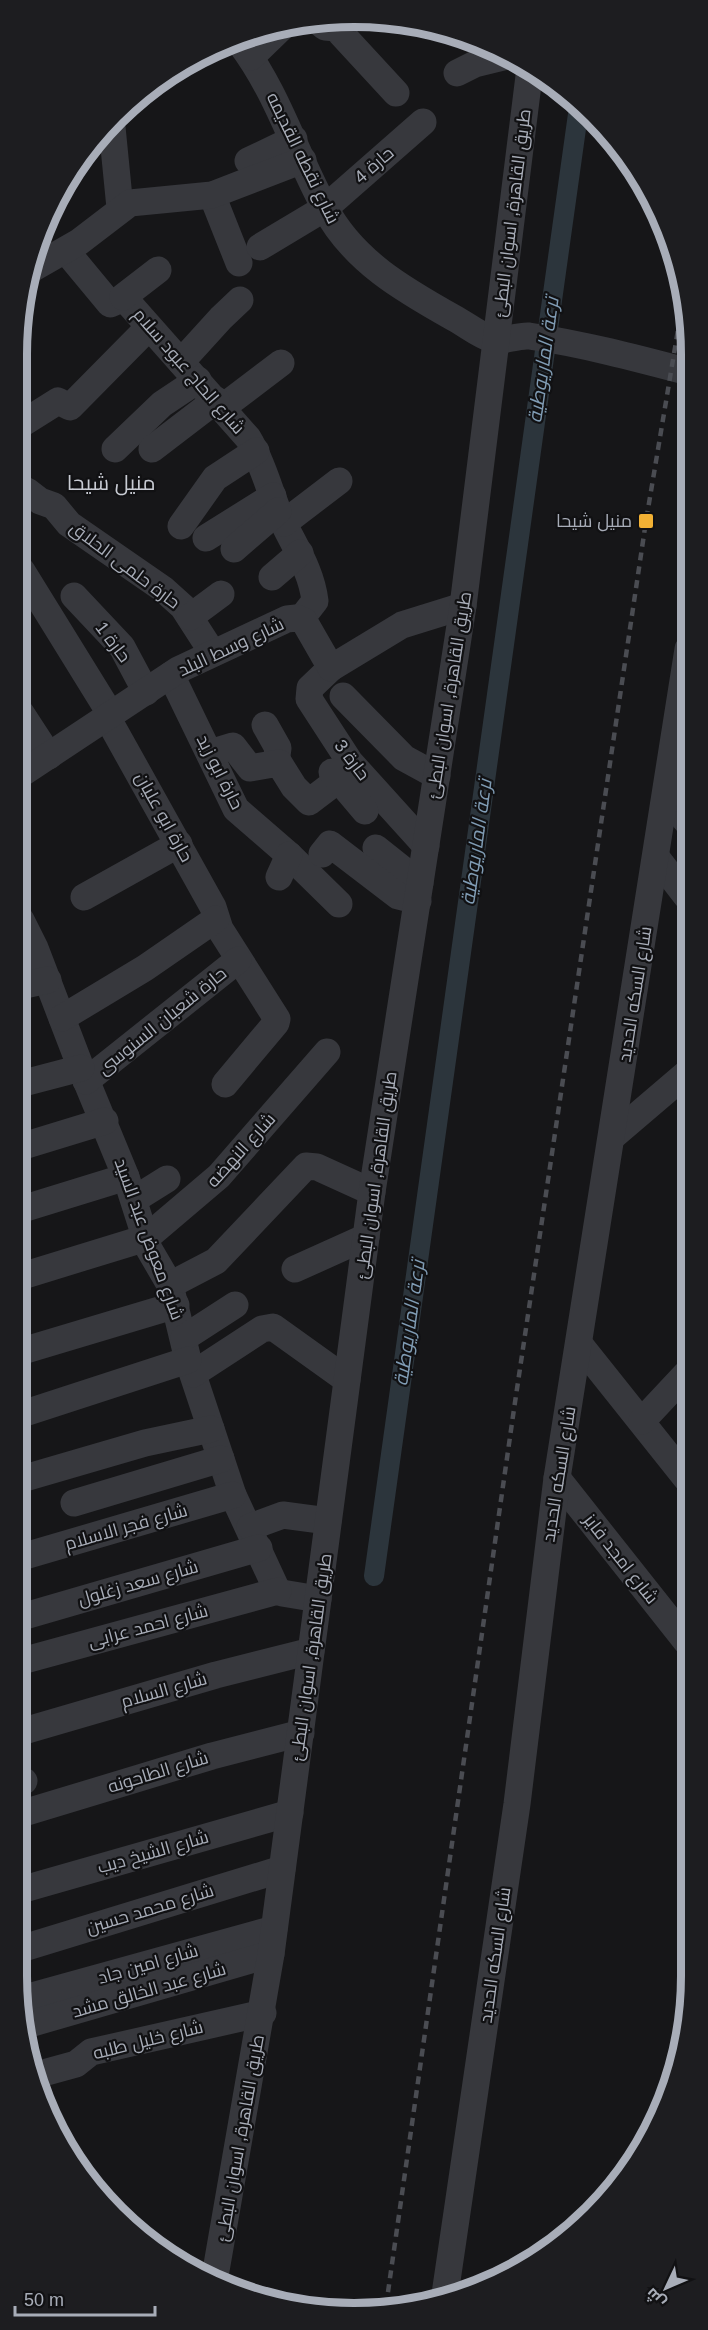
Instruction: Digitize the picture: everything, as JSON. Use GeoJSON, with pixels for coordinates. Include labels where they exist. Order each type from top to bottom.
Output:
{"type":"FeatureCollection","features":[{"type":"Feature","properties":{"kind":"street"},"geometry":{"type":"LineString","coordinates":[[335,28],[396,93]]}},
{"type":"Feature","properties":{"kind":"street"},"geometry":{"type":"LineString","coordinates":[[246,50],[260,41]]}},
{"type":"Feature","properties":{"kind":"street","name":"شارع نقطه القديمه"},"geometry":{"type":"LineString","coordinates":[[246,50],[299,149],[325,208],[338,230],[367,262],[411,294],[496,341]]}},
{"type":"Feature","properties":{"kind":"street"},"geometry":{"type":"LineString","coordinates":[[457,73],[475,64],[495,59]]}},
{"type":"Feature","properties":{"kind":"street","name":"طريق القاهرة, اسوان البطئ"},"geometry":{"type":"LineString","coordinates":[[210,2269],[263,2013],[372,1192],[464,606],[529,78]]}},
{"type":"Feature","properties":{"kind":"street","name":"حارة 4"},"geometry":{"type":"LineString","coordinates":[[212,195],[250,255],[325,208],[423,122]]}},
{"type":"Feature","properties":{"kind":"street"},"geometry":{"type":"LineString","coordinates":[[110,136],[120,208]]}},
{"type":"Feature","properties":{"kind":"street"},"geometry":{"type":"LineString","coordinates":[[248,161],[299,149]]}},
{"type":"Feature","properties":{"kind":"street"},"geometry":{"type":"LineString","coordinates":[[40,261],[56,248],[120,208],[140,200],[212,195],[299,149]]}},
{"type":"Feature","properties":{"kind":"street","name":"شارع الحاج عبود سلام"},"geometry":{"type":"LineString","coordinates":[[56,248],[110,303],[123,297],[205,387],[256,451],[278,510],[310,576],[315,601],[301,619]]}},
{"type":"Feature","properties":{"kind":"street"},"geometry":{"type":"LineString","coordinates":[[123,297],[158,270]]}},
{"type":"Feature","properties":{"kind":"street"},"geometry":{"type":"LineString","coordinates":[[152,449],[205,387],[221,318],[240,300]]}},
{"type":"Feature","properties":{"kind":"street"},"geometry":{"type":"LineString","coordinates":[[27,420],[58,401],[70,407],[149,327]]}},
{"type":"Feature","properties":{"kind":"street"},"geometry":{"type":"LineString","coordinates":[[496,341],[506,337],[527,336],[598,349],[681,370]]}},
{"type":"Feature","properties":{"kind":"street"},"geometry":{"type":"LineString","coordinates":[[115,448],[162,404],[205,387],[281,363]]}},
{"type":"Feature","properties":{"kind":"street"},"geometry":{"type":"LineString","coordinates":[[181,526],[216,478],[256,451]]}},
{"type":"Feature","properties":{"kind":"street"},"geometry":{"type":"LineString","coordinates":[[206,538],[278,510],[339,481]]}},
{"type":"Feature","properties":{"kind":"street","name":"حارة حلمى الحلاق"},"geometry":{"type":"LineString","coordinates":[[27,490],[40,501],[54,506],[69,524],[163,589],[190,617],[212,652]]}},
{"type":"Feature","properties":{"kind":"street"},"geometry":{"type":"LineString","coordinates":[[234,549],[278,510]]}},
{"type":"Feature","properties":{"kind":"street"},"geometry":{"type":"LineString","coordinates":[[272,578],[300,553]]}},
{"type":"Feature","properties":{"kind":"street","name":"حارة ابو عليان"},"geometry":{"type":"LineString","coordinates":[[27,579],[109,716],[213,907],[216,919],[238,960],[277,1021],[225,1083]]}},
{"type":"Feature","properties":{"kind":"street"},"geometry":{"type":"LineString","coordinates":[[190,617],[221,594]]}},
{"type":"Feature","properties":{"kind":"street","name":"حارة 1"},"geometry":{"type":"LineString","coordinates":[[75,596],[122,647],[146,692]]}},
{"type":"Feature","properties":{"kind":"street"},"geometry":{"type":"LineString","coordinates":[[331,668],[402,625],[464,606]]}},
{"type":"Feature","properties":{"kind":"street","name":"شارع وسط البلد"},"geometry":{"type":"LineString","coordinates":[[27,770],[171,675],[212,652],[287,619],[301,619],[331,668]]}},
{"type":"Feature","properties":{"kind":"street","name":"حارة 3"},"geometry":{"type":"LineString","coordinates":[[331,668],[310,688],[308,697],[350,762],[426,846]]}},
{"type":"Feature","properties":{"kind":"street","name":"حارة ابو زيد"},"geometry":{"type":"LineString","coordinates":[[171,675],[236,809],[284,866],[339,904]]}},
{"type":"Feature","properties":{"kind":"street"},"geometry":{"type":"LineString","coordinates":[[344,696],[396,751],[437,776]]}},
{"type":"Feature","properties":{"kind":"street","name":"شارع السكه الحديد"},"geometry":{"type":"LineString","coordinates":[[446,2290],[517,1804],[557,1478],[656,857],[681,718]]}},
{"type":"Feature","properties":{"kind":"street"},"geometry":{"type":"LineString","coordinates":[[27,722],[49,756]]}},
{"type":"Feature","properties":{"kind":"street"},"geometry":{"type":"LineString","coordinates":[[265,725],[278,748],[276,763]]}},
{"type":"Feature","properties":{"kind":"street"},"geometry":{"type":"LineString","coordinates":[[210,753],[233,746],[250,768],[276,763],[282,765],[294,786],[309,802],[335,776],[365,811]]}},
{"type":"Feature","properties":{"kind":"street"},"geometry":{"type":"LineString","coordinates":[[666,797],[681,815]]}},
{"type":"Feature","properties":{"kind":"street"},"geometry":{"type":"LineString","coordinates":[[84,897],[179,844]]}},
{"type":"Feature","properties":{"kind":"street"},"geometry":{"type":"LineString","coordinates":[[322,855],[330,844],[398,896],[419,892]]}},
{"type":"Feature","properties":{"kind":"street"},"geometry":{"type":"LineString","coordinates":[[376,848],[419,892]]}},
{"type":"Feature","properties":{"kind":"street"},"geometry":{"type":"LineString","coordinates":[[656,857],[681,889]]}},
{"type":"Feature","properties":{"kind":"street"},"geometry":{"type":"LineString","coordinates":[[62,1018],[145,968],[216,919]]}},
{"type":"Feature","properties":{"kind":"street","name":"شارع معوض عبد السيد"},"geometry":{"type":"LineString","coordinates":[[27,933],[131,1188],[149,1249],[173,1295],[189,1358],[221,1459],[234,1495],[278,1591]]}},
{"type":"Feature","properties":{"kind":"street","name":"حارة شعبان السنوسى"},"geometry":{"type":"LineString","coordinates":[[83,1075],[238,960]]}},
{"type":"Feature","properties":{"kind":"street"},"geometry":{"type":"LineString","coordinates":[[27,984],[48,980]]}},
{"type":"Feature","properties":{"kind":"street","name":"شارع النهضه"},"geometry":{"type":"LineString","coordinates":[[146,1238],[219,1176],[327,1052]]}},
{"type":"Feature","properties":{"kind":"street"},"geometry":{"type":"LineString","coordinates":[[27,1083],[83,1075]]}},
{"type":"Feature","properties":{"kind":"street"},"geometry":{"type":"LineString","coordinates":[[612,1137],[681,1078]]}},
{"type":"Feature","properties":{"kind":"street"},"geometry":{"type":"LineString","coordinates":[[27,1145],[105,1121]]}},
{"type":"Feature","properties":{"kind":"street"},"geometry":{"type":"LineString","coordinates":[[27,1349],[173,1295],[216,1261],[306,1166],[316,1167],[372,1192]]}},
{"type":"Feature","properties":{"kind":"street"},"geometry":{"type":"LineString","coordinates":[[27,1209],[167,1179]]}},
{"type":"Feature","properties":{"kind":"street"},"geometry":{"type":"LineString","coordinates":[[295,1269],[366,1237]]}},
{"type":"Feature","properties":{"kind":"street"},"geometry":{"type":"LineString","coordinates":[[27,1275],[146,1238]]}},
{"type":"Feature","properties":{"kind":"street"},"geometry":{"type":"LineString","coordinates":[[189,1358],[235,1305]]}},
{"type":"Feature","properties":{"kind":"street"},"geometry":{"type":"LineString","coordinates":[[27,1412],[273,1327],[347,1380]]}},
{"type":"Feature","properties":{"kind":"street"},"geometry":{"type":"LineString","coordinates":[[580,1345],[681,1472]]}},
{"type":"Feature","properties":{"kind":"street"},"geometry":{"type":"LineString","coordinates":[[642,1421],[681,1379]]}},
{"type":"Feature","properties":{"kind":"street"},"geometry":{"type":"LineString","coordinates":[[27,1477],[145,1443],[211,1429]]}},
{"type":"Feature","properties":{"kind":"street"},"geometry":{"type":"LineString","coordinates":[[74,1503],[221,1459]]}},
{"type":"Feature","properties":{"kind":"street","name":"شارع امجد فايز"},"geometry":{"type":"LineString","coordinates":[[557,1478],[681,1635]]}},
{"type":"Feature","properties":{"kind":"street","name":"شارع فجر الاسلام"},"geometry":{"type":"LineString","coordinates":[[27,1555],[234,1495]]}},
{"type":"Feature","properties":{"kind":"street","name":"شارع سعد زغلول"},"geometry":{"type":"LineString","coordinates":[[27,1615],[254,1537],[282,1515],[328,1521]]}},
{"type":"Feature","properties":{"kind":"street"},"geometry":{"type":"LineString","coordinates":[[278,1591],[318,1599]]}},
{"type":"Feature","properties":{"kind":"street","name":"شارع احمد عرابى"},"geometry":{"type":"LineString","coordinates":[[27,1660],[278,1591]]}},
{"type":"Feature","properties":{"kind":"street","name":"شارع السلام"},"geometry":{"type":"LineString","coordinates":[[27,1730],[216,1675],[311,1651]]}},
{"type":"Feature","properties":{"kind":"street","name":"شارع الطاحونه"},"geometry":{"type":"LineString","coordinates":[[27,1812],[212,1756],[301,1733]]}},
{"type":"Feature","properties":{"kind":"street","name":"شارع الشيخ ديب"},"geometry":{"type":"LineString","coordinates":[[27,1888],[290,1813]]}},
{"type":"Feature","properties":{"kind":"street","name":"شارع محمد حسين"},"geometry":{"type":"LineString","coordinates":[[27,1947],[282,1869]]}},
{"type":"Feature","properties":{"kind":"street","name":"شارع امين جاد"},"geometry":{"type":"LineString","coordinates":[[28,1997],[273,1941]]}},
{"type":"Feature","properties":{"kind":"street","name":"شارع عبد الخالق مشد"},"geometry":{"type":"LineString","coordinates":[[31,2023],[273,1941]]}},
{"type":"Feature","properties":{"kind":"street","name":"شارع خليل طلبه"},"geometry":{"type":"LineString","coordinates":[[42,2073],[76,2064],[91,2052],[263,2013]]}},
{"type":"Feature","properties":{"kind":"waterway","name":"ترعة الماريوطية"},"geometry":{"type":"LineString","coordinates":[[374,1576],[578,116]]}},
{"type":"Feature","properties":{"kind":"railway"},"geometry":{"type":"LineString","coordinates":[[387,2301],[514,1409],[646,521],[679,323]]}},
{"type":"Feature","properties":{"kind":"place","name":"منيل شيحا"},"geometry":{"type":"Point","coordinates":[646,521]}},
{"type":"Feature","properties":{"kind":"district","name":"منيل شيحا"},"geometry":{"type":"Point","coordinates":[111,482]}}]}
